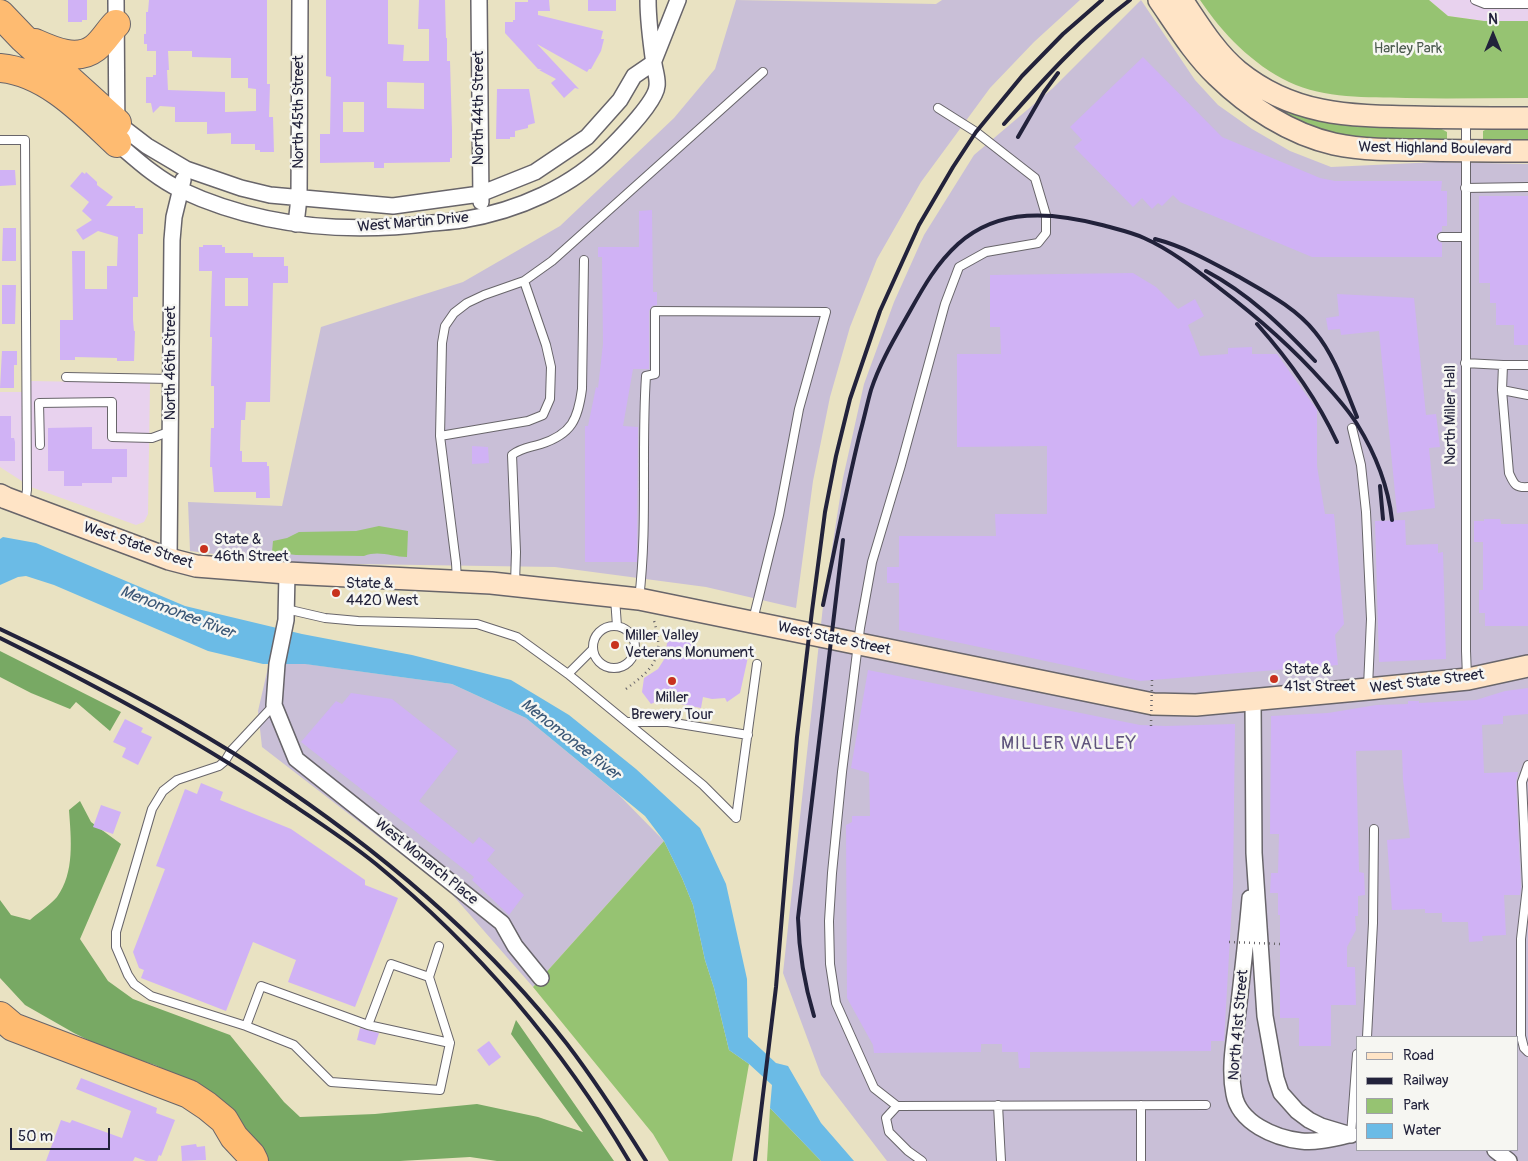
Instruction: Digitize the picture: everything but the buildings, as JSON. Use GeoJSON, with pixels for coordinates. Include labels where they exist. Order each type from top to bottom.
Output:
{"type":"FeatureCollection","features":[{"type":"Feature","properties":{"kind":"highway"},"geometry":{"type":"LineString","coordinates":[[23,38],[54,52],[79,55],[95,48],[116,12]]}},
{"type":"Feature","properties":{"kind":"highway"},"geometry":{"type":"LineString","coordinates":[[0,14],[117,133]]}},
{"type":"Feature","properties":{"kind":"highway"},"geometry":{"type":"LineString","coordinates":[[0,68],[26,74],[50,85],[117,133]]}},
{"type":"Feature","properties":{"kind":"highway"},"geometry":{"type":"LineString","coordinates":[[0,1016],[13,1027],[189,1094],[224,1120],[234,1149],[254,1161]]}},
{"type":"Feature","properties":{"kind":"main road","name":"West Highland Boulevard"},"geometry":{"type":"LineString","coordinates":[[1159,0],[1181,10],[1238,71],[1263,88],[1292,102],[1342,115],[1528,118]]}},
{"type":"Feature","properties":{"kind":"main road","name":"West Highland Boulevard"},"geometry":{"type":"LineString","coordinates":[[1181,10],[1204,62],[1230,88],[1260,111],[1296,131],[1332,143],[1359,148],[1528,151]]}},
{"type":"Feature","properties":{"kind":"main road","name":"West State Street"},"geometry":{"type":"LineString","coordinates":[[0,495],[169,559],[196,566],[287,573],[457,580],[638,599],[1153,704],[1196,705],[1368,690],[1468,679],[1528,666]]}},
{"type":"Feature","properties":{"kind":"street","name":"North 45th Street"},"geometry":{"type":"LineString","coordinates":[[296,224],[299,198],[300,0]]}},
{"type":"Feature","properties":{"kind":"street","name":"North 44th Street"},"geometry":{"type":"LineString","coordinates":[[479,0],[480,194],[482,216]]}},
{"type":"Feature","properties":{"kind":"street"},"geometry":{"type":"LineString","coordinates":[[648,0],[648,19],[654,63]]}},
{"type":"Feature","properties":{"kind":"street","name":"West Martin Drive"},"geometry":{"type":"LineString","coordinates":[[117,133],[156,176],[209,202],[251,215],[296,224],[347,228],[400,227],[460,221],[482,216],[531,201],[576,177],[599,160],[634,123],[657,87],[654,63],[678,0]]}},
{"type":"Feature","properties":{"kind":"street"},"geometry":{"type":"LineString","coordinates":[[116,12],[117,133]]}},
{"type":"Feature","properties":{"kind":"street","name":"West Martin Drive"},"geometry":{"type":"LineString","coordinates":[[117,133],[147,146],[186,169],[241,188],[270,195],[393,206],[480,194],[535,172],[587,137],[620,100],[634,76],[654,63]]}},
{"type":"Feature","properties":{"kind":"street","name":"North 46th Street"},"geometry":{"type":"LineString","coordinates":[[169,559],[172,240],[180,189],[186,169]]}},
{"type":"Feature","properties":{"kind":"street"},"geometry":{"type":"LineString","coordinates":[[274,705],[277,664],[286,615],[287,573]]}},
{"type":"Feature","properties":{"kind":"street","name":"North 41st Street"},"geometry":{"type":"LineString","coordinates":[[1253,701],[1254,853],[1265,1016],[1276,1078],[1281,1093],[1297,1111],[1309,1120],[1321,1126],[1354,1135]]}},
{"type":"Feature","properties":{"kind":"street","name":"West Monarch Place"},"geometry":{"type":"LineString","coordinates":[[274,705],[296,758],[502,923],[515,946],[541,978]]}},
{"type":"Feature","properties":{"kind":"street","name":"North 41st Street"},"geometry":{"type":"LineString","coordinates":[[1254,853],[1234,1046],[1232,1078],[1234,1096],[1240,1109],[1250,1120],[1262,1128],[1285,1138],[1302,1141],[1325,1140],[1354,1135]]}},
{"type":"Feature","properties":{"kind":"street"},"geometry":{"type":"LineString","coordinates":[[1497,1151],[1508,1161]]}},
{"type":"Feature","properties":{"kind":"lane"},"geometry":{"type":"LineString","coordinates":[[1475,0],[1485,4],[1528,4]]}},
{"type":"Feature","properties":{"kind":"lane"},"geometry":{"type":"LineString","coordinates":[[457,580],[440,436],[442,342],[446,326],[454,313],[467,303],[524,281],[552,261],[763,72]]}},
{"type":"Feature","properties":{"kind":"lane"},"geometry":{"type":"LineString","coordinates":[[938,108],[976,132],[1035,178],[1046,214],[1046,233],[1038,243],[986,252],[959,267],[945,304],[901,465],[871,565],[858,644],[832,873],[829,921],[830,964],[836,1003],[844,1025],[874,1088],[897,1106],[1206,1106]]}},
{"type":"Feature","properties":{"kind":"lane","name":"North Miller Hall"},"geometry":{"type":"LineString","coordinates":[[1466,118],[1466,657],[1468,679]]}},
{"type":"Feature","properties":{"kind":"lane"},"geometry":{"type":"LineString","coordinates":[[0,140],[25,140],[27,490],[25,505]]}},
{"type":"Feature","properties":{"kind":"lane"},"geometry":{"type":"LineString","coordinates":[[1465,188],[1528,187]]}},
{"type":"Feature","properties":{"kind":"lane"},"geometry":{"type":"LineString","coordinates":[[1442,237],[1465,237]]}},
{"type":"Feature","properties":{"kind":"lane"},"geometry":{"type":"LineString","coordinates":[[515,586],[516,552],[512,455],[521,448],[542,444],[566,432],[575,421],[580,407],[582,389],[584,260]]}},
{"type":"Feature","properties":{"kind":"lane"},"geometry":{"type":"LineString","coordinates":[[440,436],[528,421],[544,415],[550,399],[551,367],[546,345],[524,281]]}},
{"type":"Feature","properties":{"kind":"lane"},"geometry":{"type":"LineString","coordinates":[[638,599],[643,548],[643,438],[646,376],[655,374],[655,311],[826,312],[799,408],[779,515],[753,622]]}},
{"type":"Feature","properties":{"kind":"lane"},"geometry":{"type":"LineString","coordinates":[[1465,363],[1528,365]]}},
{"type":"Feature","properties":{"kind":"lane"},"geometry":{"type":"LineString","coordinates":[[1503,365],[1502,390],[1509,473],[1514,484],[1520,488],[1528,487]]}},
{"type":"Feature","properties":{"kind":"lane"},"geometry":{"type":"LineString","coordinates":[[66,377],[171,379]]}},
{"type":"Feature","properties":{"kind":"lane"},"geometry":{"type":"LineString","coordinates":[[1502,390],[1528,395]]}},
{"type":"Feature","properties":{"kind":"lane"},"geometry":{"type":"LineString","coordinates":[[40,445],[39,403],[112,402],[112,437],[152,438],[171,431]]}},
{"type":"Feature","properties":{"kind":"lane"},"geometry":{"type":"LineString","coordinates":[[1352,428],[1361,465],[1366,512],[1371,619],[1368,690]]}},
{"type":"Feature","properties":{"kind":"lane"},"geometry":{"type":"LineString","coordinates":[[615,596],[617,626]]}},
{"type":"Feature","properties":{"kind":"lane"},"geometry":{"type":"LineString","coordinates":[[286,615],[358,621],[476,624],[518,637],[568,674],[704,785],[736,818],[757,664]]}},
{"type":"Feature","properties":{"kind":"lane"},"geometry":{"type":"LineString","coordinates":[[611,626],[617,626],[629,631],[636,645],[635,652],[627,664],[613,668],[600,662],[595,656],[593,649],[594,642],[600,631],[611,626]]}},
{"type":"Feature","properties":{"kind":"lane"},"geometry":{"type":"LineString","coordinates":[[568,674],[593,649]]}},
{"type":"Feature","properties":{"kind":"lane"},"geometry":{"type":"LineString","coordinates":[[274,705],[219,766],[177,780],[163,791],[152,809],[116,932],[116,947],[134,984],[151,996],[246,1026],[294,1045],[331,1082],[440,1090],[450,1043],[429,977],[439,946]]}},
{"type":"Feature","properties":{"kind":"lane"},"geometry":{"type":"LineString","coordinates":[[627,722],[668,722],[748,735]]}},
{"type":"Feature","properties":{"kind":"lane"},"geometry":{"type":"LineString","coordinates":[[1528,765],[1522,782],[1527,888],[1521,939],[1521,1036],[1524,1048],[1528,1052]]}},
{"type":"Feature","properties":{"kind":"lane"},"geometry":{"type":"LineString","coordinates":[[1366,1036],[1373,923],[1374,829]]}},
{"type":"Feature","properties":{"kind":"lane"},"geometry":{"type":"LineString","coordinates":[[368,1025],[391,964],[429,977]]}},
{"type":"Feature","properties":{"kind":"lane"},"geometry":{"type":"LineString","coordinates":[[246,1026],[261,986],[368,1025],[450,1043]]}},
{"type":"Feature","properties":{"kind":"lane"},"geometry":{"type":"LineString","coordinates":[[1354,1135],[1356,1081]]}},
{"type":"Feature","properties":{"kind":"lane"},"geometry":{"type":"LineString","coordinates":[[897,1106],[886,1118],[889,1132],[908,1151],[922,1161]]}},
{"type":"Feature","properties":{"kind":"lane"},"geometry":{"type":"LineString","coordinates":[[998,1106],[1000,1161]]}},
{"type":"Feature","properties":{"kind":"lane"},"geometry":{"type":"LineString","coordinates":[[1140,1161],[1141,1106]]}},
{"type":"Feature","properties":{"kind":"path"},"geometry":{"type":"LineString","coordinates":[[626,689],[649,671],[655,660],[658,634],[654,621]]}},
{"type":"Feature","properties":{"kind":"path"},"geometry":{"type":"LineString","coordinates":[[1151,726],[1152,680]]}},
{"type":"Feature","properties":{"kind":"path"},"geometry":{"type":"LineString","coordinates":[[1230,942],[1281,944]]}},
{"type":"Feature","properties":{"kind":"shaded area"},"geometry":{"type":"Polygon","coordinates":[[[736,0],[936,4],[942,0],[1080,0],[1034,42],[990,88],[921,182],[877,259],[850,327],[830,397],[813,481],[796,608],[706,587],[555,567],[286,563],[190,551],[188,502],[282,506],[321,327],[463,282],[560,226],[674,118],[715,69],[736,0]]]}},
{"type":"Feature","properties":{"kind":"shaded area"},"geometry":{"type":"Polygon","coordinates":[[[1141,0],[1195,80],[1218,105],[1252,129],[1290,151],[1331,167],[1437,162],[1528,164],[1528,1161],[887,1161],[821,1075],[783,973],[823,606],[843,478],[864,384],[894,302],[924,235],[974,155],[1053,88],[1141,0]]]}},
{"type":"Feature","properties":{"kind":"shaded area"},"geometry":{"type":"Polygon","coordinates":[[[1429,0],[1528,0],[1528,21],[1484,21],[1448,16],[1429,0]]]}},
{"type":"Feature","properties":{"kind":"shaded area"},"geometry":{"type":"Polygon","coordinates":[[[30,381],[150,383],[148,514],[144,522],[136,525],[31,487],[0,467],[0,392],[30,392],[30,381]]]}},
{"type":"Feature","properties":{"kind":"shaded area"},"geometry":{"type":"Polygon","coordinates":[[[270,659],[452,684],[526,718],[618,794],[664,841],[533,987],[450,892],[262,747],[258,711],[270,659]]]}},
{"type":"Feature","properties":{"kind":"green space","name":"Harley Park"},"geometry":{"type":"Polygon","coordinates":[[[1200,0],[1429,0],[1448,16],[1484,21],[1528,21],[1528,98],[1361,97],[1317,92],[1303,88],[1275,75],[1239,47],[1218,25],[1200,0]]]}},
{"type":"Feature","properties":{"kind":"green space"},"geometry":{"type":"Polygon","coordinates":[[[1247,86],[1436,126],[1447,132],[1447,140],[1373,139],[1329,133],[1307,125],[1272,108],[1247,86]]]}},
{"type":"Feature","properties":{"kind":"green space"},"geometry":{"type":"Polygon","coordinates":[[[1528,124],[1528,140],[1483,140],[1483,131],[1493,126],[1528,124]]]}},
{"type":"Feature","properties":{"kind":"green space"},"geometry":{"type":"Polygon","coordinates":[[[379,526],[408,531],[407,557],[380,554],[364,556],[296,555],[272,552],[273,541],[287,538],[299,532],[356,531],[379,526]]]}},
{"type":"Feature","properties":{"kind":"green space"},"geometry":{"type":"Polygon","coordinates":[[[0,651],[121,712],[110,731],[76,702],[70,709],[31,693],[0,677],[0,651]]]}},
{"type":"Feature","properties":{"kind":"green space"},"geometry":{"type":"Polygon","coordinates":[[[80,801],[91,822],[121,844],[80,939],[108,981],[133,999],[230,1035],[284,1102],[300,1117],[375,1114],[477,1104],[538,1117],[583,1132],[511,1034],[516,1020],[614,1161],[497,1161],[470,1157],[400,1161],[266,1161],[194,1084],[155,1065],[108,1050],[25,1005],[0,978],[0,900],[11,915],[30,920],[57,897],[67,877],[69,866],[71,844],[69,810],[80,801]]]}},
{"type":"Feature","properties":{"kind":"green space"},"geometry":{"type":"Polygon","coordinates":[[[664,841],[693,905],[705,960],[729,1050],[749,1064],[732,1161],[669,1161],[653,1134],[533,987],[664,841]]]}},
{"type":"Feature","properties":{"kind":"green space"},"geometry":{"type":"Polygon","coordinates":[[[770,1108],[821,1161],[767,1161],[770,1108]]]}},
{"type":"Feature","properties":{"kind":"water","name":"Menomonee River"},"geometry":{"type":"Polygon","coordinates":[[[3,537],[36,543],[185,606],[302,634],[412,655],[511,680],[569,715],[636,769],[700,828],[726,884],[747,979],[748,1037],[776,1063],[788,1066],[821,1123],[854,1161],[821,1161],[770,1108],[772,1085],[749,1064],[729,1050],[705,960],[693,905],[664,841],[645,816],[526,718],[452,684],[305,664],[263,664],[208,651],[54,585],[26,576],[18,577],[0,585],[0,539],[3,537]]]}},
{"type":"Feature","properties":{"kind":"railway"},"geometry":{"type":"LineString","coordinates":[[755,1161],[776,987],[797,737],[812,611],[825,512],[850,399],[880,311],[919,225],[953,167],[976,132],[1022,76],[1063,34],[1102,0]]}},
{"type":"Feature","properties":{"kind":"railway"},"geometry":{"type":"LineString","coordinates":[[1004,124],[1079,43],[1130,0]]}},
{"type":"Feature","properties":{"kind":"railway"},"geometry":{"type":"LineString","coordinates":[[1018,137],[1044,92],[1058,73]]}},
{"type":"Feature","properties":{"kind":"railway"},"geometry":{"type":"LineString","coordinates":[[823,605],[860,433],[871,390],[884,359],[920,293],[944,259],[958,244],[974,232],[1009,218],[1027,216],[1065,217],[1134,234],[1173,254],[1232,298],[1273,332],[1298,356],[1332,392],[1357,424],[1380,470],[1392,520]]}},
{"type":"Feature","properties":{"kind":"railway"},"geometry":{"type":"LineString","coordinates":[[1155,239],[1188,251],[1220,267],[1271,295],[1290,308],[1307,323],[1322,341],[1339,373],[1357,417]]}},
{"type":"Feature","properties":{"kind":"railway"},"geometry":{"type":"LineString","coordinates":[[1206,271],[1251,300],[1290,335],[1315,361]]}},
{"type":"Feature","properties":{"kind":"railway"},"geometry":{"type":"LineString","coordinates":[[1257,324],[1302,380],[1321,410],[1337,442]]}},
{"type":"Feature","properties":{"kind":"railway"},"geometry":{"type":"LineString","coordinates":[[1380,486],[1383,519]]}},
{"type":"Feature","properties":{"kind":"railway"},"geometry":{"type":"LineString","coordinates":[[814,1016],[807,992],[798,918],[843,540]]}},
{"type":"Feature","properties":{"kind":"railway"},"geometry":{"type":"LineString","coordinates":[[0,629],[117,687],[230,751],[326,817],[401,875],[472,938],[537,1007],[588,1073],[646,1161]]}},
{"type":"Feature","properties":{"kind":"railway"},"geometry":{"type":"LineString","coordinates":[[0,638],[74,675],[218,756],[321,824],[376,864],[449,930],[516,1001],[576,1078],[629,1161]]}},
{"type":"Feature","properties":{"kind":"place","name":"State & 46th Street"},"geometry":{"type":"Point","coordinates":[204,549]}},
{"type":"Feature","properties":{"kind":"place","name":"State & 4420 West"},"geometry":{"type":"Point","coordinates":[336,593]}},
{"type":"Feature","properties":{"kind":"place","name":"Miller Valley Veterans Monument"},"geometry":{"type":"Point","coordinates":[615,645]}},
{"type":"Feature","properties":{"kind":"place","name":"State & 41st Street"},"geometry":{"type":"Point","coordinates":[1274,679]}},
{"type":"Feature","properties":{"kind":"place","name":"Miller Brewery Tour"},"geometry":{"type":"Point","coordinates":[672,681]}},
{"type":"Feature","properties":{"kind":"district","name":"MILLER VALLEY"},"geometry":{"type":"Point","coordinates":[1069,744]}}]}
